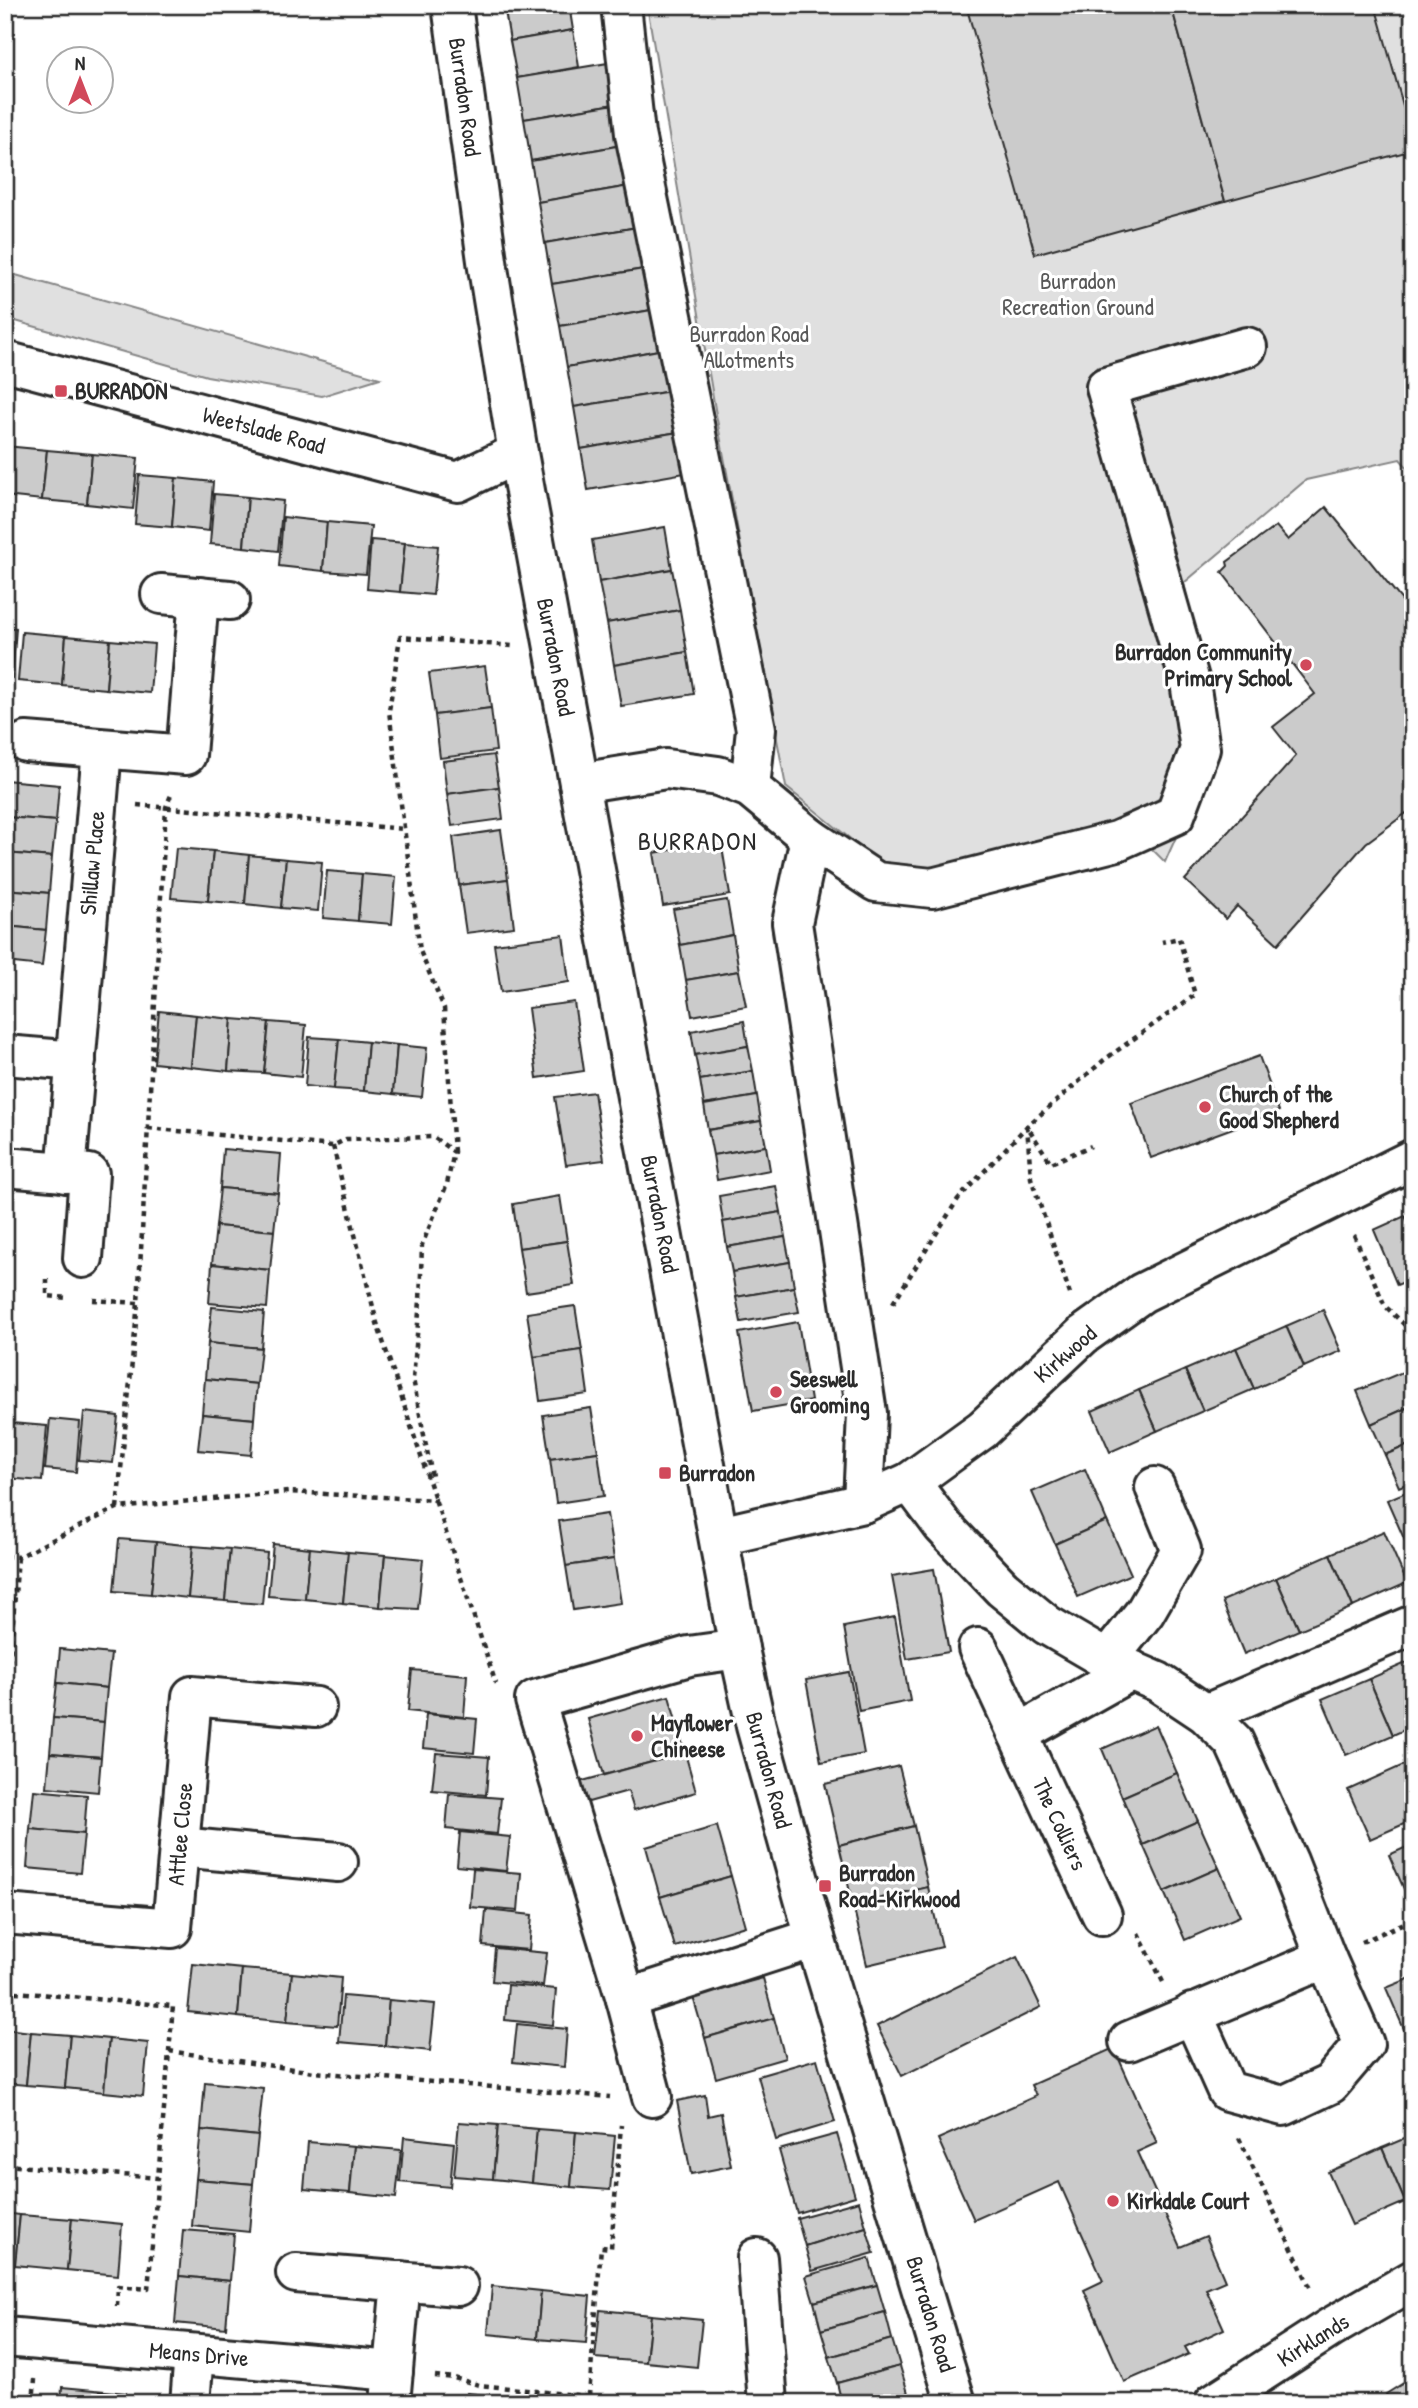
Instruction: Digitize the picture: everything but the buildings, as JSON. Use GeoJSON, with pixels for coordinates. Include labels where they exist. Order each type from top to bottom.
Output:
{"type":"FeatureCollection","features":[{"type":"Feature","properties":{"kind":"street","name":"Burradon Road"},"geometry":{"type":"LineString","coordinates":[[452,5],[488,268],[518,453],[739,1648],[756,1726],[815,1938],[956,2403]]}},
{"type":"Feature","properties":{"kind":"street"},"geometry":{"type":"LineString","coordinates":[[621,5],[635,134],[756,729],[750,788]]}},
{"type":"Feature","properties":{"kind":"street"},"geometry":{"type":"LineString","coordinates":[[579,783],[666,769],[718,776],[750,788],[810,838],[876,882],[932,888],[1117,841],[1175,815],[1200,749],[1190,682],[1106,387],[1247,347]]}},
{"type":"Feature","properties":{"kind":"street","name":"Weetslade Road"},"geometry":{"type":"LineString","coordinates":[[5,361],[458,482],[518,453]]}},
{"type":"Feature","properties":{"kind":"street"},"geometry":{"type":"LineString","coordinates":[[26,742],[186,755],[215,598],[161,594]]}},
{"type":"Feature","properties":{"kind":"street","name":"Shillaw Place"},"geometry":{"type":"LineString","coordinates":[[66,1172],[102,749]]}},
{"type":"Feature","properties":{"kind":"street"},"geometry":{"type":"LineString","coordinates":[[810,838],[792,923],[867,1413],[863,1503]]}},
{"type":"Feature","properties":{"kind":"street"},"geometry":{"type":"LineString","coordinates":[[5,1055],[76,1061]]}},
{"type":"Feature","properties":{"kind":"street","name":"Kirkwood"},"geometry":{"type":"LineString","coordinates":[[720,1536],[863,1503],[910,1482],[983,1429],[1083,1335],[1142,1293],[1413,1159]]}},
{"type":"Feature","properties":{"kind":"street"},"geometry":{"type":"LineString","coordinates":[[5,1167],[89,1174],[83,1258]]}},
{"type":"Feature","properties":{"kind":"street"},"geometry":{"type":"LineString","coordinates":[[910,1482],[943,1525],[1002,1588],[1047,1625],[1119,1665],[1158,1682],[1206,1714],[1234,1742],[1288,1861],[1326,1958],[1364,2044],[1330,2084],[1283,2106],[1227,2091],[1192,2013]]}},
{"type":"Feature","properties":{"kind":"street"},"geometry":{"type":"LineString","coordinates":[[1018,1734],[1119,1665],[1145,1612],[1181,1550],[1155,1487]]}},
{"type":"Feature","properties":{"kind":"street"},"geometry":{"type":"LineString","coordinates":[[1206,1714],[1413,1625]]}},
{"type":"Feature","properties":{"kind":"street"},"geometry":{"type":"LineString","coordinates":[[632,2103],[626,1999],[536,1700],[689,1656],[739,1648]]}},
{"type":"Feature","properties":{"kind":"street","name":"The Colliers"},"geometry":{"type":"LineString","coordinates":[[978,1648],[1102,1915]]}},
{"type":"Feature","properties":{"kind":"street","name":"Attlee Close"},"geometry":{"type":"LineString","coordinates":[[5,1914],[172,1928],[192,1696],[316,1707]]}},
{"type":"Feature","properties":{"kind":"street"},"geometry":{"type":"LineString","coordinates":[[179,1847],[338,1862]]}},
{"type":"Feature","properties":{"kind":"street"},"geometry":{"type":"LineString","coordinates":[[626,1999],[815,1938]]}},
{"type":"Feature","properties":{"kind":"street"},"geometry":{"type":"LineString","coordinates":[[1129,2040],[1326,1958]]}},
{"type":"Feature","properties":{"kind":"street"},"geometry":{"type":"LineString","coordinates":[[757,2258],[768,2403]]}},
{"type":"Feature","properties":{"kind":"street"},"geometry":{"type":"LineString","coordinates":[[296,2273],[458,2287]]}},
{"type":"Feature","properties":{"kind":"street","name":"Kirklands"},"geometry":{"type":"LineString","coordinates":[[1214,2403],[1330,2328],[1413,2280]]}},
{"type":"Feature","properties":{"kind":"street"},"geometry":{"type":"LineString","coordinates":[[391,2387],[401,2281]]}},
{"type":"Feature","properties":{"kind":"street","name":"Means Drive"},"geometry":{"type":"LineString","coordinates":[[5,2337],[194,2354],[391,2387]]}},
{"type":"Feature","properties":{"kind":"street"},"geometry":{"type":"LineString","coordinates":[[190,2403],[194,2354]]}},
{"type":"Feature","properties":{"kind":"path"},"geometry":{"type":"LineString","coordinates":[[437,1500],[412,1380],[420,1301],[422,1245],[447,1184],[454,1152],[444,1008],[420,951],[389,711],[400,637],[521,647]]}},
{"type":"Feature","properties":{"kind":"path"},"geometry":{"type":"LineString","coordinates":[[117,1508],[138,1303],[166,807],[186,755]]}},
{"type":"Feature","properties":{"kind":"path"},"geometry":{"type":"LineString","coordinates":[[98,801],[404,829]]}},
{"type":"Feature","properties":{"kind":"path"},"geometry":{"type":"LineString","coordinates":[[889,1313],[898,1293],[958,1199],[1027,1126],[1104,1060],[1195,995],[1179,938],[1162,942]]}},
{"type":"Feature","properties":{"kind":"path"},"geometry":{"type":"LineString","coordinates":[[1027,1126],[1051,1163],[1091,1146]]}},
{"type":"Feature","properties":{"kind":"path"},"geometry":{"type":"LineString","coordinates":[[1027,1126],[1031,1178],[1083,1335]]}},
{"type":"Feature","properties":{"kind":"path"},"geometry":{"type":"LineString","coordinates":[[148,1128],[333,1146],[346,1139],[433,1137],[454,1152]]}},
{"type":"Feature","properties":{"kind":"path"},"geometry":{"type":"LineString","coordinates":[[333,1146],[377,1323],[498,1690]]}},
{"type":"Feature","properties":{"kind":"path"},"geometry":{"type":"LineString","coordinates":[[1336,1196],[1385,1306],[1413,1333]]}},
{"type":"Feature","properties":{"kind":"path"},"geometry":{"type":"LineString","coordinates":[[5,1556],[18,1557],[117,1508],[288,1492],[437,1500]]}},
{"type":"Feature","properties":{"kind":"path"},"geometry":{"type":"LineString","coordinates":[[5,1722],[18,1557]]}},
{"type":"Feature","properties":{"kind":"path"},"geometry":{"type":"LineString","coordinates":[[494,1677],[506,1674]]}},
{"type":"Feature","properties":{"kind":"path"},"geometry":{"type":"LineString","coordinates":[[1326,1958],[1413,1919]]}},
{"type":"Feature","properties":{"kind":"path"},"geometry":{"type":"LineString","coordinates":[[5,1991],[173,2006],[148,2289],[118,2287],[116,2312]]}},
{"type":"Feature","properties":{"kind":"path"},"geometry":{"type":"LineString","coordinates":[[169,2051],[314,2072],[632,2103],[611,2248],[601,2247],[589,2396]]}},
{"type":"Feature","properties":{"kind":"path"},"geometry":{"type":"LineString","coordinates":[[5,2165],[158,2178]]}},
{"type":"Feature","properties":{"kind":"path"},"geometry":{"type":"LineString","coordinates":[[391,2387],[454,2378],[479,2385],[653,2403]]}},
{"type":"Feature","properties":{"kind":"green space","name":"Burradon Recreation Ground"},"geometry":{"type":"Polygon","coordinates":[[[647,5],[1413,5],[1413,474],[1400,459],[1306,480],[1184,583],[1216,747],[1165,862],[1126,823],[922,879],[884,866],[786,787],[715,409],[647,5]]]}},
{"type":"Feature","properties":{"kind":"green space"},"geometry":{"type":"Polygon","coordinates":[[[5,272],[380,378],[322,396],[207,376],[5,318],[5,272]]]}},
{"type":"Feature","properties":{"kind":"place","name":"BURRADON"},"geometry":{"type":"Point","coordinates":[61,391]}},
{"type":"Feature","properties":{"kind":"place","name":"Burradon Community Primary School"},"geometry":{"type":"Point","coordinates":[1306,665]}},
{"type":"Feature","properties":{"kind":"place","name":"Church of the Good Shepherd"},"geometry":{"type":"Point","coordinates":[1205,1107]}},
{"type":"Feature","properties":{"kind":"place","name":"Seeswell Grooming"},"geometry":{"type":"Point","coordinates":[776,1392]}},
{"type":"Feature","properties":{"kind":"place","name":"Burradon"},"geometry":{"type":"Point","coordinates":[665,1473]}},
{"type":"Feature","properties":{"kind":"place","name":"Mayflower Chineese"},"geometry":{"type":"Point","coordinates":[637,1736]}},
{"type":"Feature","properties":{"kind":"place","name":"Burradon Road-Kirkwood"},"geometry":{"type":"Point","coordinates":[825,1886]}},
{"type":"Feature","properties":{"kind":"place","name":"Kirkdale Court"},"geometry":{"type":"Point","coordinates":[1113,2201]}},
{"type":"Feature","properties":{"kind":"district","name":"BURRADON"},"geometry":{"type":"Point","coordinates":[698,841]}},
{"type":"Feature","properties":{"kind":"park label","name":"Burradon Road Allotments"},"geometry":{"type":"Point","coordinates":[749,347]}}]}
